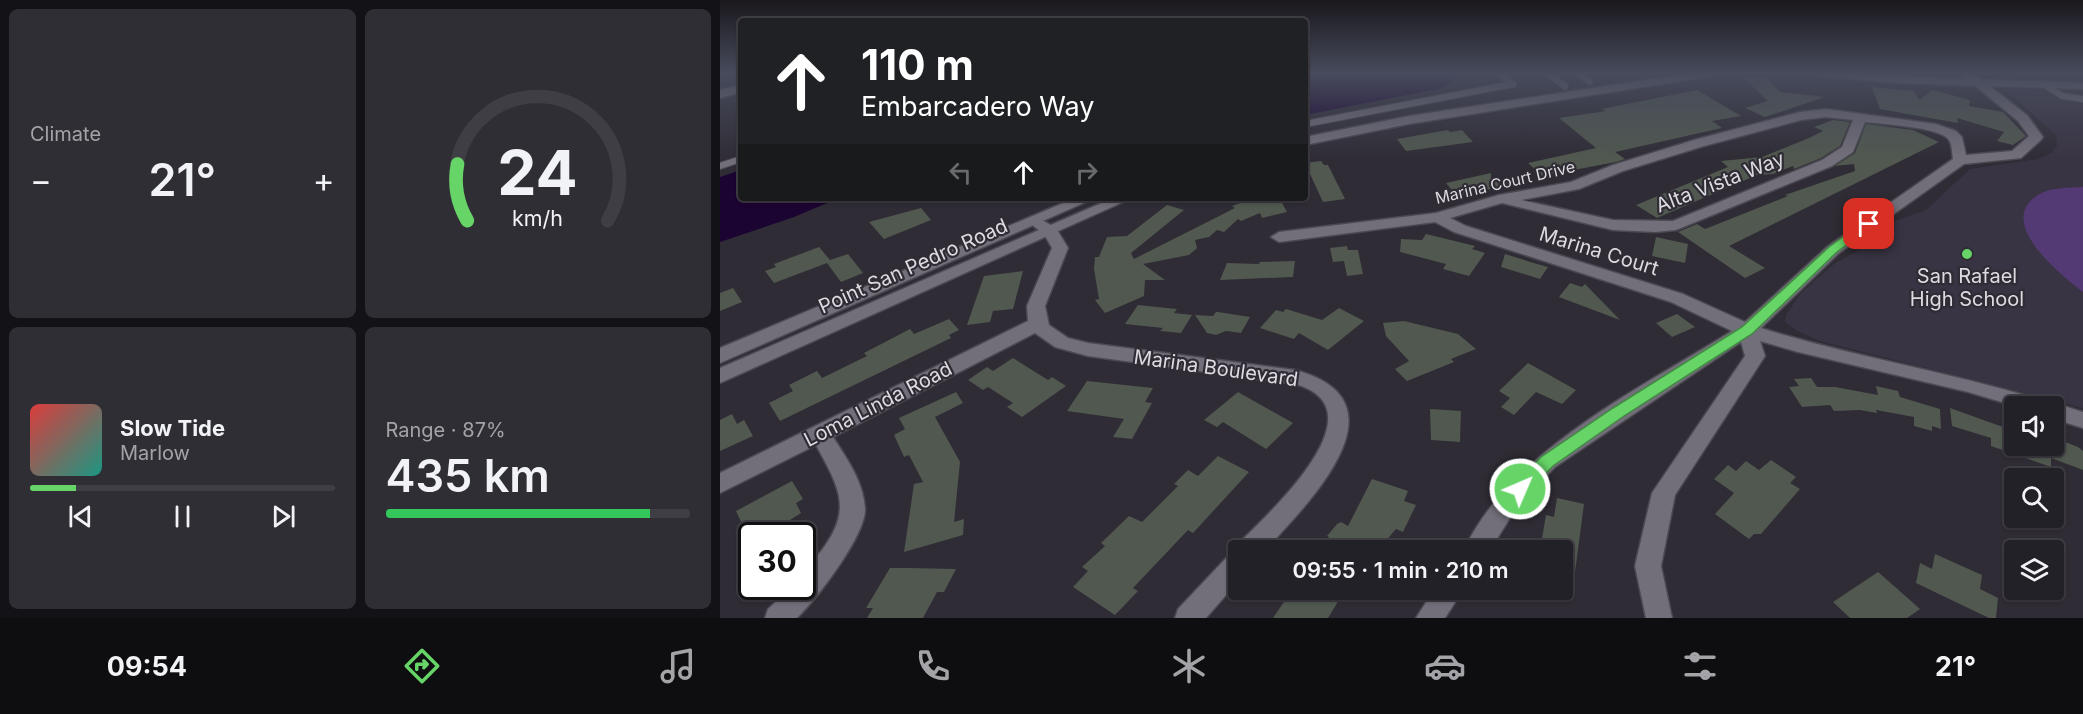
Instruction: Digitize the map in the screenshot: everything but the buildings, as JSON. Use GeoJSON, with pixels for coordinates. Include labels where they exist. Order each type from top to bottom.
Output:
{"type":"FeatureCollection","features":[{"type":"Feature","properties":{"kind":"street"},"geometry":{"type":"LineString","coordinates":[[1308,132],[1445,102]]}},
{"type":"Feature","properties":{"kind":"street"},"geometry":{"type":"LineString","coordinates":[[1308,140],[1409,120],[1518,102]]}},
{"type":"Feature","properties":{"kind":"street"},"geometry":{"type":"LineString","coordinates":[[1483,540],[1507,503],[1547,461],[1618,412],[1747,330],[1833,250],[1960,160],[2016,155],[2036,137],[2023,118],[2003,102]]}},
{"type":"Feature","properties":{"kind":"street","name":"Marina Court Drive"},"geometry":{"type":"LineString","coordinates":[[1279,237],[1437,217],[1499,199],[1574,186],[1618,168],[1679,149],[1800,116],[1826,113],[1931,127],[1951,134],[1957,140],[1960,160]]}},
{"type":"Feature","properties":{"kind":"street","name":"Alta Vista Way"},"geometry":{"type":"LineString","coordinates":[[1499,199],[1604,223],[1651,229],[1676,225],[1827,163],[1848,149],[1860,119]]}},
{"type":"Feature","properties":{"kind":"street","name":"Point San Pedro Road"},"geometry":{"type":"LineString","coordinates":[[720,376],[1043,226],[1083,201]]}},
{"type":"Feature","properties":{"kind":"street","name":"Point San Pedro Road"},"geometry":{"type":"LineString","coordinates":[[720,356],[1043,226],[1116,201]]}},
{"type":"Feature","properties":{"kind":"street","name":"Marina Court"},"geometry":{"type":"LineString","coordinates":[[1437,217],[1453,227],[1677,298],[1747,330],[1798,346],[1969,385],[2005,396]]}},
{"type":"Feature","properties":{"kind":"street"},"geometry":{"type":"LineString","coordinates":[[1036,324],[1035,311],[1039,293],[1060,248],[1043,226]]}},
{"type":"Feature","properties":{"kind":"street","name":"Loma Linda Road"},"geometry":{"type":"LineString","coordinates":[[720,484],[1036,324]]}},
{"type":"Feature","properties":{"kind":"street","name":"Marina Boulevard"},"geometry":{"type":"LineString","coordinates":[[1036,324],[1048,336],[1072,347],[1295,377],[1317,384],[1333,400],[1340,413],[1339,433],[1327,459],[1258,540]]}},
{"type":"Feature","properties":{"kind":"street"},"geometry":{"type":"LineString","coordinates":[[1659,618],[1648,566],[1664,493],[1755,356],[1747,330]]}},
{"type":"Feature","properties":{"kind":"street"},"geometry":{"type":"LineString","coordinates":[[2064,414],[2083,420]]}},
{"type":"Feature","properties":{"kind":"street"},"geometry":{"type":"LineString","coordinates":[[778,618],[800,599],[836,552],[854,511],[848,482],[820,433]]}},
{"type":"Feature","properties":{"kind":"street"},"geometry":{"type":"LineString","coordinates":[[1188,618],[1228,574]]}},
{"type":"Feature","properties":{"kind":"street"},"geometry":{"type":"LineString","coordinates":[[1429,618],[1442,600]]}},
{"type":"Feature","properties":{"kind":"lane"},"geometry":{"type":"LineString","coordinates":[[1308,123],[1436,102]]}},
{"type":"Feature","properties":{"kind":"lane"},"geometry":{"type":"LineString","coordinates":[[720,166],[738,160]]}},
{"type":"Feature","properties":{"kind":"shaded area"},"geometry":{"type":"Polygon","coordinates":[[[1308,102],[1372,102],[1308,114],[1308,102]]]}},
{"type":"Feature","properties":{"kind":"shaded area","name":"San Rafael High School"},"geometry":{"type":"Polygon","coordinates":[[[2019,102],[2083,102],[2083,408],[2064,403],[2064,396],[2036,396],[1820,341],[1797,331],[1785,322],[1786,315],[1801,293],[1834,264],[1869,244],[1895,221],[1926,210],[1970,169],[2038,159],[2051,153],[2057,145],[2056,135],[2019,102]]]}},
{"type":"Feature","properties":{"kind":"shaded area"},"geometry":{"type":"Polygon","coordinates":[[[738,171],[738,201],[832,201],[794,217],[720,242],[720,177],[738,171]]]}},
{"type":"Feature","properties":{"kind":"shaded area"},"geometry":{"type":"Polygon","coordinates":[[[2083,187],[2083,292],[2061,274],[2036,248],[2027,233],[2024,219],[2026,206],[2043,192],[2083,187]]]}},
{"type":"Feature","properties":{"kind":"place","name":"San Rafael High School"},"geometry":{"type":"Point","coordinates":[1967,254]}},
{"type":"Feature","properties":{"kind":"route"},"geometry":{"type":"LineString","coordinates":[[1520,489],[1547,461],[1618,412],[1747,330],[1833,250],[1869,224]]}}]}
